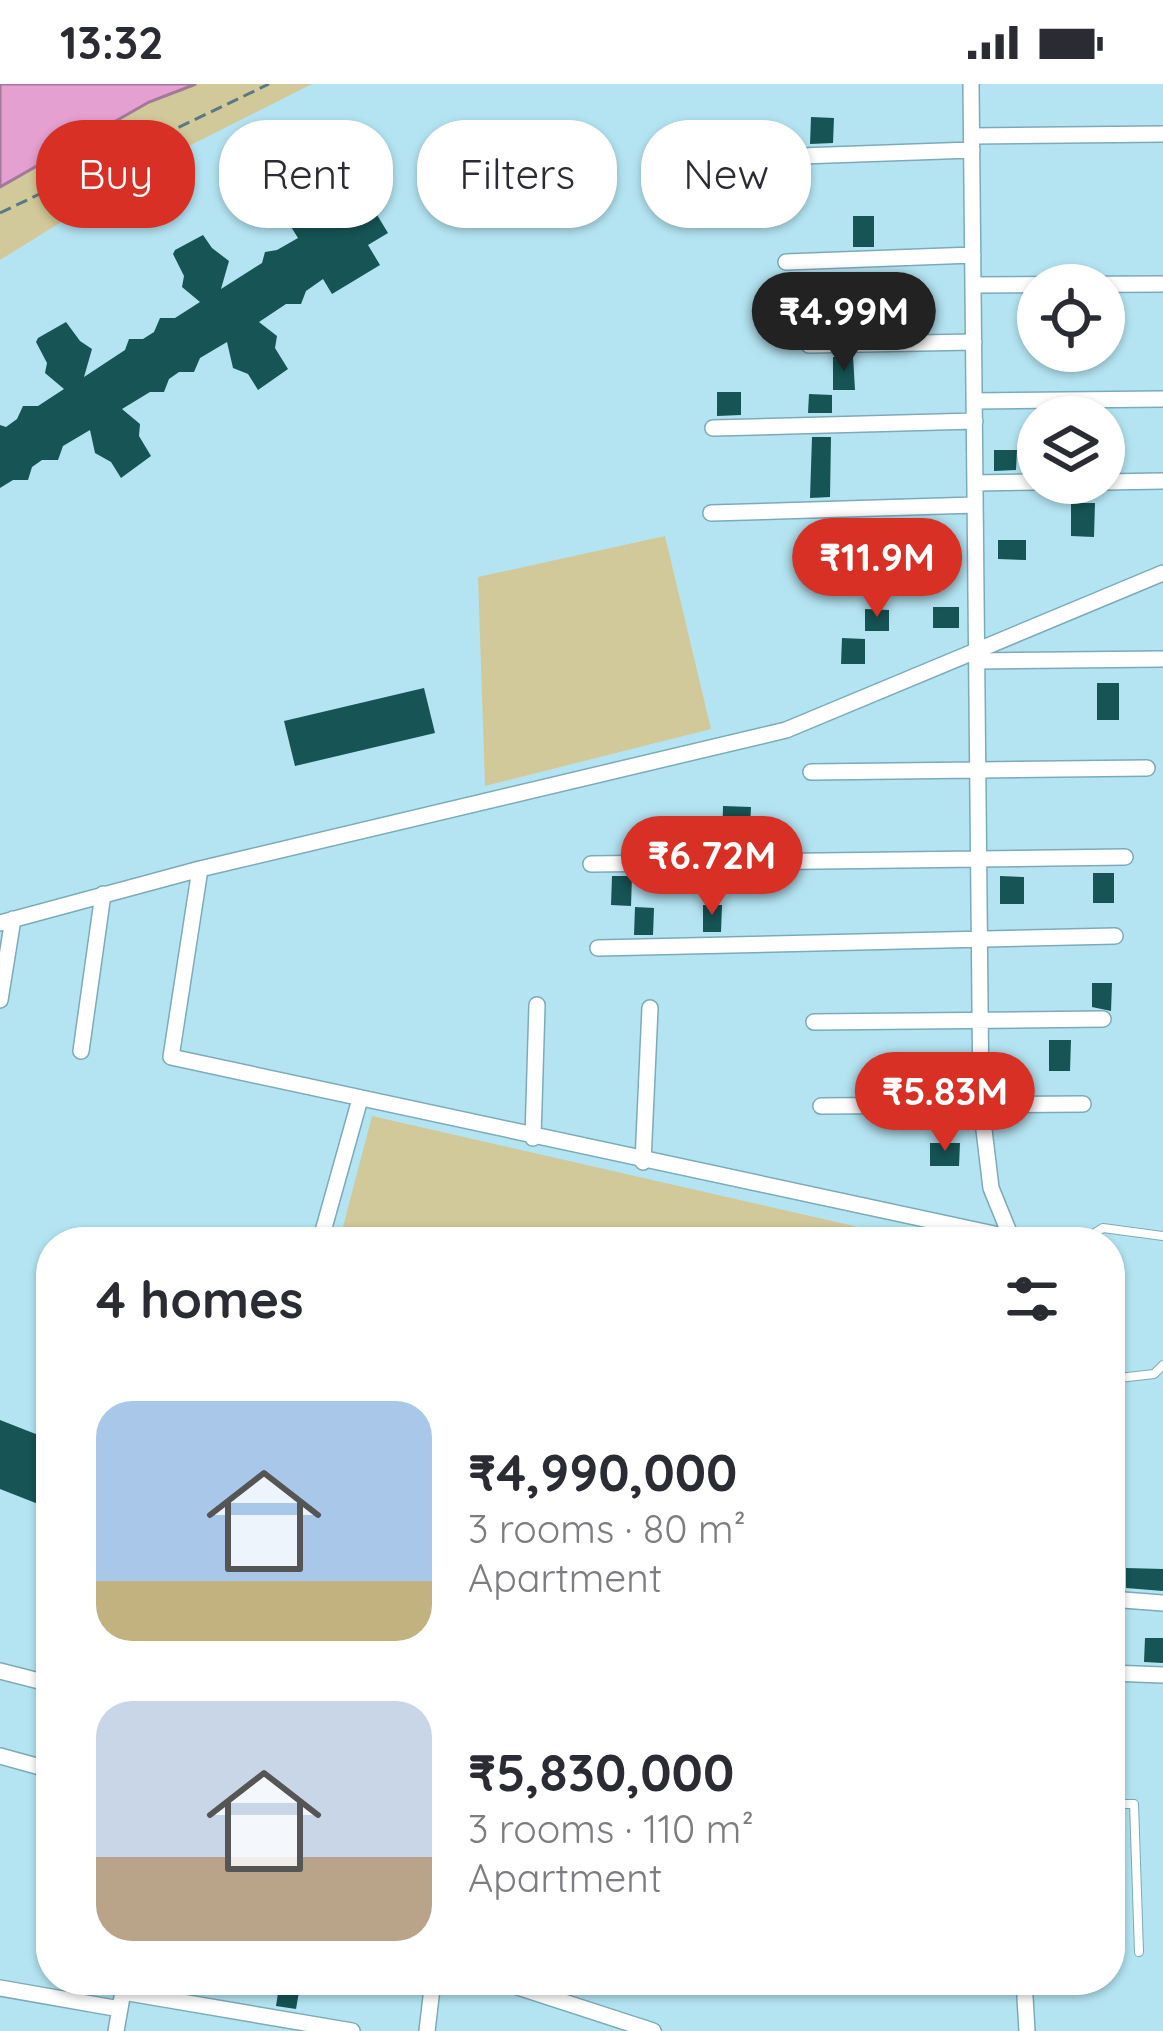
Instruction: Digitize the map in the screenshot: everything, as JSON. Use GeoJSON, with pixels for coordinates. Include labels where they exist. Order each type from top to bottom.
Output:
{"type":"FeatureCollection","features":[{"type":"Feature","properties":{"kind":"street"},"geometry":{"type":"LineString","coordinates":[[971,84],[981,1105],[991,1189],[1006,1227]]}},
{"type":"Feature","properties":{"kind":"street"},"geometry":{"type":"LineString","coordinates":[[811,155],[1163,134]]}},
{"type":"Feature","properties":{"kind":"street"},"geometry":{"type":"LineString","coordinates":[[786,262],[973,256]]}},
{"type":"Feature","properties":{"kind":"street"},"geometry":{"type":"LineString","coordinates":[[973,285],[1163,284]]}},
{"type":"Feature","properties":{"kind":"street"},"geometry":{"type":"LineString","coordinates":[[809,345],[974,342]]}},
{"type":"Feature","properties":{"kind":"street"},"geometry":{"type":"LineString","coordinates":[[974,400],[1163,399]]}},
{"type":"Feature","properties":{"kind":"street"},"geometry":{"type":"LineString","coordinates":[[713,428],[975,421]]}},
{"type":"Feature","properties":{"kind":"street"},"geometry":{"type":"LineString","coordinates":[[1125,482],[1163,481]]}},
{"type":"Feature","properties":{"kind":"street"},"geometry":{"type":"LineString","coordinates":[[975,483],[1017,482]]}},
{"type":"Feature","properties":{"kind":"street"},"geometry":{"type":"LineString","coordinates":[[711,513],[975,505]]}},
{"type":"Feature","properties":{"kind":"street"},"geometry":{"type":"LineString","coordinates":[[0,1000],[7,921],[200,869],[785,730],[1163,573]]}},
{"type":"Feature","properties":{"kind":"street"},"geometry":{"type":"LineString","coordinates":[[976,654],[1161,658]]}},
{"type":"Feature","properties":{"kind":"street"},"geometry":{"type":"LineString","coordinates":[[811,772],[1147,768]]}},
{"type":"Feature","properties":{"kind":"street"},"geometry":{"type":"LineString","coordinates":[[591,864],[1126,857]]}},
{"type":"Feature","properties":{"kind":"street"},"geometry":{"type":"LineString","coordinates":[[200,869],[171,1057],[950,1227]]}},
{"type":"Feature","properties":{"kind":"street"},"geometry":{"type":"LineString","coordinates":[[81,1051],[103,894]]}},
{"type":"Feature","properties":{"kind":"street"},"geometry":{"type":"LineString","coordinates":[[598,948],[1115,936]]}},
{"type":"Feature","properties":{"kind":"street"},"geometry":{"type":"LineString","coordinates":[[532,1138],[537,1005]]}},
{"type":"Feature","properties":{"kind":"street"},"geometry":{"type":"LineString","coordinates":[[643,1162],[650,1008]]}},
{"type":"Feature","properties":{"kind":"street"},"geometry":{"type":"LineString","coordinates":[[814,1022],[1103,1019]]}},
{"type":"Feature","properties":{"kind":"street"},"geometry":{"type":"LineString","coordinates":[[324,1227],[360,1099]]}},
{"type":"Feature","properties":{"kind":"street"},"geometry":{"type":"LineString","coordinates":[[821,1106],[1083,1104]]}},
{"type":"Feature","properties":{"kind":"street"},"geometry":{"type":"LineString","coordinates":[[1125,1600],[1163,1603]]}},
{"type":"Feature","properties":{"kind":"street"},"geometry":{"type":"LineString","coordinates":[[0,1671],[36,1680]]}},
{"type":"Feature","properties":{"kind":"street"},"geometry":{"type":"LineString","coordinates":[[1125,1674],[1163,1675]]}},
{"type":"Feature","properties":{"kind":"street"},"geometry":{"type":"LineString","coordinates":[[0,1756],[36,1766]]}},
{"type":"Feature","properties":{"kind":"street"},"geometry":{"type":"LineString","coordinates":[[0,1988],[36,1990]]}},
{"type":"Feature","properties":{"kind":"street"},"geometry":{"type":"LineString","coordinates":[[116,2031],[122,1995]]}},
{"type":"Feature","properties":{"kind":"street"},"geometry":{"type":"LineString","coordinates":[[128,1995],[352,2031]]}},
{"type":"Feature","properties":{"kind":"street"},"geometry":{"type":"LineString","coordinates":[[427,2031],[431,1995]]}},
{"type":"Feature","properties":{"kind":"street"},"geometry":{"type":"LineString","coordinates":[[542,1995],[652,2031]]}},
{"type":"Feature","properties":{"kind":"street"},"geometry":{"type":"LineString","coordinates":[[1025,1995],[1027,2031]]}},
{"type":"Feature","properties":{"kind":"lane"},"geometry":{"type":"LineString","coordinates":[[1125,1231],[1163,1236]]}},
{"type":"Feature","properties":{"kind":"lane"},"geometry":{"type":"LineString","coordinates":[[1125,1377],[1154,1374],[1163,1366]]}},
{"type":"Feature","properties":{"kind":"lane"},"geometry":{"type":"LineString","coordinates":[[1125,1804],[1134,1804],[1139,1952]]}},
{"type":"Feature","properties":{"kind":"path"},"geometry":{"type":"LineString","coordinates":[[0,214],[269,84]]}},
{"type":"Feature","properties":{"kind":"shaded area"},"geometry":{"type":"Polygon","coordinates":[[[0,84],[196,84],[117,120],[36,120],[36,166],[0,187],[0,84]]]}},
{"type":"Feature","properties":{"kind":"shaded area"},"geometry":{"type":"Polygon","coordinates":[[[196,84],[312,84],[240,120],[219,120],[219,131],[195,143],[195,120],[117,120],[196,84]]]}},
{"type":"Feature","properties":{"kind":"shaded area"},"geometry":{"type":"Polygon","coordinates":[[[36,166],[36,228],[52,228],[0,260],[0,187],[36,166]]]}},
{"type":"Feature","properties":{"kind":"shaded area"},"geometry":{"type":"Polygon","coordinates":[[[665,536],[711,729],[485,786],[478,577],[665,536]]]}},
{"type":"Feature","properties":{"kind":"shaded area"},"geometry":{"type":"Polygon","coordinates":[[[372,1116],[858,1227],[343,1227],[372,1116]]]}},
{"type":"Feature","properties":{"kind":"building"},"geometry":{"type":"Polygon","coordinates":[[[834,118],[833,143],[811,144],[811,120],[834,118]]]}},
{"type":"Feature","properties":{"kind":"building"},"geometry":{"type":"Polygon","coordinates":[[[853,216],[874,216],[874,247],[853,247],[853,216]]]}},
{"type":"Feature","properties":{"kind":"building"},"geometry":{"type":"Polygon","coordinates":[[[292,228],[385,228],[388,233],[368,245],[380,265],[332,294],[323,279],[306,291],[301,304],[286,304],[259,322],[277,336],[275,348],[288,369],[258,390],[248,374],[233,368],[227,342],[200,358],[194,372],[179,372],[169,379],[164,392],[150,392],[122,409],[140,424],[139,436],[151,456],[121,478],[111,462],[95,453],[90,430],[63,446],[58,460],[42,460],[32,467],[28,480],[13,480],[0,488],[0,425],[6,427],[17,419],[23,406],[38,406],[64,389],[45,373],[47,363],[38,338],[66,322],[92,349],[84,377],[125,350],[129,339],[143,339],[154,332],[160,318],[175,318],[200,302],[182,287],[184,276],[175,250],[203,235],[229,261],[221,289],[262,263],[265,252],[298,238],[292,228]]]}},
{"type":"Feature","properties":{"kind":"building"},"geometry":{"type":"Polygon","coordinates":[[[832,276],[854,276],[853,332],[831,333],[832,276]]]}},
{"type":"Feature","properties":{"kind":"building"},"geometry":{"type":"Polygon","coordinates":[[[853,356],[855,390],[833,390],[833,357],[853,356]]]}},
{"type":"Feature","properties":{"kind":"building"},"geometry":{"type":"Polygon","coordinates":[[[717,392],[741,392],[741,415],[717,416],[717,392]]]}},
{"type":"Feature","properties":{"kind":"building"},"geometry":{"type":"Polygon","coordinates":[[[809,394],[832,395],[832,413],[808,413],[809,394]]]}},
{"type":"Feature","properties":{"kind":"building"},"geometry":{"type":"Polygon","coordinates":[[[812,437],[831,437],[830,497],[810,498],[812,437]]]}},
{"type":"Feature","properties":{"kind":"building"},"geometry":{"type":"Polygon","coordinates":[[[994,450],[1017,450],[1016,470],[994,471],[994,450]]]}},
{"type":"Feature","properties":{"kind":"building"},"geometry":{"type":"Polygon","coordinates":[[[1071,504],[1095,504],[1094,537],[1071,536],[1071,504]]]}},
{"type":"Feature","properties":{"kind":"building"},"geometry":{"type":"Polygon","coordinates":[[[998,540],[1026,540],[1026,560],[998,559],[998,540]]]}},
{"type":"Feature","properties":{"kind":"building"},"geometry":{"type":"Polygon","coordinates":[[[889,556],[931,557],[931,589],[889,589],[889,556]]]}},
{"type":"Feature","properties":{"kind":"building"},"geometry":{"type":"Polygon","coordinates":[[[933,607],[959,607],[959,628],[933,628],[933,607]]]}},
{"type":"Feature","properties":{"kind":"building"},"geometry":{"type":"Polygon","coordinates":[[[865,609],[889,610],[889,631],[865,631],[865,609]]]}},
{"type":"Feature","properties":{"kind":"building"},"geometry":{"type":"Polygon","coordinates":[[[842,638],[865,639],[865,664],[841,664],[842,638]]]}},
{"type":"Feature","properties":{"kind":"building"},"geometry":{"type":"Polygon","coordinates":[[[1097,683],[1119,683],[1119,720],[1097,720],[1097,683]]]}},
{"type":"Feature","properties":{"kind":"building"},"geometry":{"type":"Polygon","coordinates":[[[424,688],[435,733],[295,766],[284,721],[424,688]]]}},
{"type":"Feature","properties":{"kind":"building"},"geometry":{"type":"Polygon","coordinates":[[[723,806],[751,807],[749,847],[722,847],[723,806]]]}},
{"type":"Feature","properties":{"kind":"building"},"geometry":{"type":"Polygon","coordinates":[[[1093,873],[1114,873],[1114,903],[1093,903],[1093,873]]]}},
{"type":"Feature","properties":{"kind":"building"},"geometry":{"type":"Polygon","coordinates":[[[612,876],[632,876],[631,906],[611,905],[612,876]]]}},
{"type":"Feature","properties":{"kind":"building"},"geometry":{"type":"Polygon","coordinates":[[[1000,876],[1024,877],[1024,904],[1000,904],[1000,876]]]}},
{"type":"Feature","properties":{"kind":"building"},"geometry":{"type":"Polygon","coordinates":[[[703,905],[722,905],[721,932],[703,932],[703,905]]]}},
{"type":"Feature","properties":{"kind":"building"},"geometry":{"type":"Polygon","coordinates":[[[635,907],[654,908],[653,935],[634,935],[635,907]]]}},
{"type":"Feature","properties":{"kind":"building"},"geometry":{"type":"Polygon","coordinates":[[[1092,983],[1112,983],[1111,1011],[1092,1007],[1092,983]]]}},
{"type":"Feature","properties":{"kind":"building"},"geometry":{"type":"Polygon","coordinates":[[[1049,1040],[1071,1040],[1070,1071],[1049,1071],[1049,1040]]]}},
{"type":"Feature","properties":{"kind":"building"},"geometry":{"type":"Polygon","coordinates":[[[930,1143],[960,1143],[959,1166],[930,1166],[930,1143]]]}},
{"type":"Feature","properties":{"kind":"building"},"geometry":{"type":"Polygon","coordinates":[[[0,1420],[36,1434],[36,1503],[0,1489],[0,1420]]]}},
{"type":"Feature","properties":{"kind":"building"},"geometry":{"type":"Polygon","coordinates":[[[1126,1568],[1163,1569],[1163,1591],[1126,1588],[1126,1568]]]}},
{"type":"Feature","properties":{"kind":"building"},"geometry":{"type":"Polygon","coordinates":[[[1145,1638],[1163,1638],[1163,1663],[1144,1662],[1145,1638]]]}},
{"type":"Feature","properties":{"kind":"building"},"geometry":{"type":"Polygon","coordinates":[[[278,1995],[298,1995],[296,2009],[276,2006],[278,1995]]]}}]}
